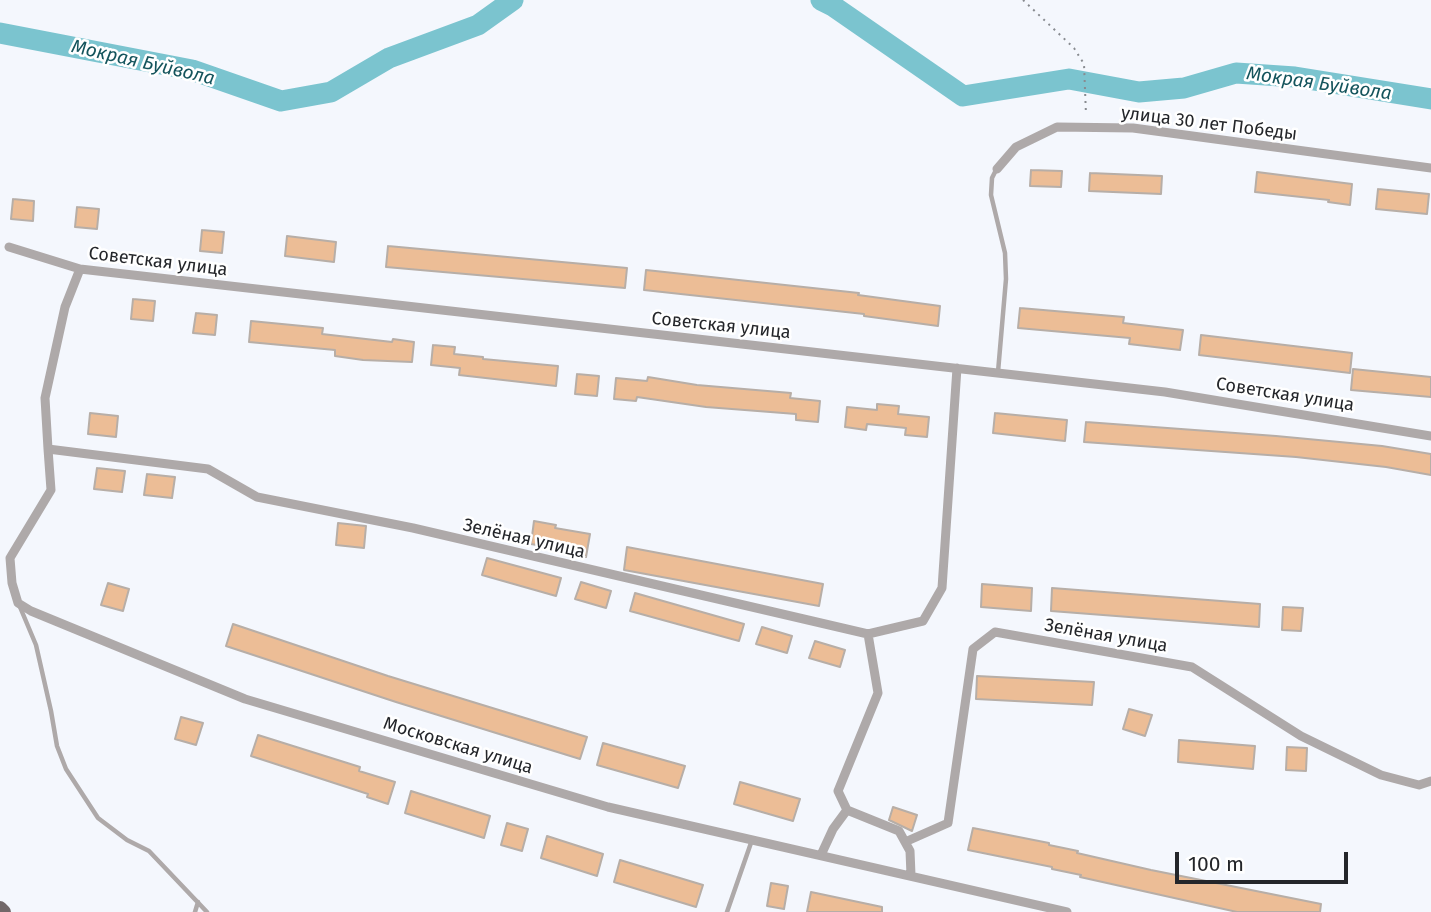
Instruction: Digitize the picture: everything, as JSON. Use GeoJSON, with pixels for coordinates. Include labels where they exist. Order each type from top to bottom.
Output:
{"type":"FeatureCollection","features":[{"type":"Feature","properties":{"kind":"main road"},"geometry":{"type":"LineString","coordinates":[[0,908],[4,912]]}},
{"type":"Feature","properties":{"kind":"street","name":"улица 30 лет Победы"},"geometry":{"type":"LineString","coordinates":[[997,169],[1016,147],[1057,127],[1133,128],[1431,168]]}},
{"type":"Feature","properties":{"kind":"street","name":"Советская улица"},"geometry":{"type":"LineString","coordinates":[[9,247],[79,269],[1166,392],[1431,436]]}},
{"type":"Feature","properties":{"kind":"street"},"geometry":{"type":"LineString","coordinates":[[18,603],[12,583],[10,558],[51,490],[45,398],[65,307],[79,269]]}},
{"type":"Feature","properties":{"kind":"street","name":"Зелёная улица"},"geometry":{"type":"LineString","coordinates":[[48,449],[208,469],[257,497],[413,528],[868,634],[923,621],[942,587],[957,368]]}},
{"type":"Feature","properties":{"kind":"street","name":"Московская улица"},"geometry":{"type":"LineString","coordinates":[[18,603],[31,611],[245,699],[608,807],[1066,912]]}},
{"type":"Feature","properties":{"kind":"street","name":"Зелёная улица"},"geometry":{"type":"LineString","coordinates":[[905,842],[948,823],[973,649],[995,632],[1192,667],[1301,736],[1381,775],[1419,785],[1431,781]]}},
{"type":"Feature","properties":{"kind":"street"},"geometry":{"type":"LineString","coordinates":[[868,634],[878,693],[838,790],[847,810],[899,831],[910,851],[911,875]]}},
{"type":"Feature","properties":{"kind":"street"},"geometry":{"type":"LineString","coordinates":[[821,855],[833,829],[847,810]]}},
{"type":"Feature","properties":{"kind":"lane"},"geometry":{"type":"LineString","coordinates":[[997,169],[992,178],[991,195],[1004,253],[1006,279],[998,373]]}},
{"type":"Feature","properties":{"kind":"lane"},"geometry":{"type":"LineString","coordinates":[[18,603],[36,645],[57,747],[66,769],[98,818],[127,840],[149,851],[207,912]]}},
{"type":"Feature","properties":{"kind":"lane"},"geometry":{"type":"LineString","coordinates":[[727,912],[752,840]]}},
{"type":"Feature","properties":{"kind":"lane"},"geometry":{"type":"LineString","coordinates":[[195,912],[198,901]]}},
{"type":"Feature","properties":{"kind":"path"},"geometry":{"type":"LineString","coordinates":[[1023,0],[1074,48],[1084,64],[1086,127]]}},
{"type":"Feature","properties":{"kind":"building"},"geometry":{"type":"Polygon","coordinates":[[[1031,170],[1062,171],[1061,187],[1030,186],[1031,170]]]}},
{"type":"Feature","properties":{"kind":"building"},"geometry":{"type":"Polygon","coordinates":[[[1257,172],[1352,184],[1350,205],[1328,202],[1329,200],[1255,192],[1257,172]]]}},
{"type":"Feature","properties":{"kind":"building"},"geometry":{"type":"Polygon","coordinates":[[[1090,173],[1162,176],[1161,194],[1089,191],[1090,173]]]}},
{"type":"Feature","properties":{"kind":"building"},"geometry":{"type":"Polygon","coordinates":[[[1378,189],[1429,194],[1427,214],[1376,209],[1378,189]]]}},
{"type":"Feature","properties":{"kind":"building"},"geometry":{"type":"Polygon","coordinates":[[[13,199],[34,201],[33,221],[11,219],[13,199]]]}},
{"type":"Feature","properties":{"kind":"building"},"geometry":{"type":"Polygon","coordinates":[[[77,207],[99,209],[97,229],[75,227],[77,207]]]}},
{"type":"Feature","properties":{"kind":"building"},"geometry":{"type":"Polygon","coordinates":[[[202,230],[224,232],[222,253],[200,251],[202,230]]]}},
{"type":"Feature","properties":{"kind":"building"},"geometry":{"type":"Polygon","coordinates":[[[287,236],[336,242],[334,262],[285,256],[287,236]]]}},
{"type":"Feature","properties":{"kind":"building"},"geometry":{"type":"Polygon","coordinates":[[[388,246],[627,268],[625,288],[386,267],[388,246]]]}},
{"type":"Feature","properties":{"kind":"building"},"geometry":{"type":"Polygon","coordinates":[[[646,270],[859,293],[858,295],[940,306],[938,326],[864,314],[644,290],[646,270]]]}},
{"type":"Feature","properties":{"kind":"building"},"geometry":{"type":"Polygon","coordinates":[[[133,299],[155,301],[153,321],[131,319],[133,299]]]}},
{"type":"Feature","properties":{"kind":"building"},"geometry":{"type":"Polygon","coordinates":[[[1020,308],[1124,317],[1123,323],[1183,330],[1180,350],[1129,344],[1130,338],[1018,328],[1020,308]]]}},
{"type":"Feature","properties":{"kind":"building"},"geometry":{"type":"Polygon","coordinates":[[[196,313],[217,315],[215,335],[193,333],[196,313]]]}},
{"type":"Feature","properties":{"kind":"building"},"geometry":{"type":"Polygon","coordinates":[[[251,321],[323,328],[322,334],[414,342],[412,362],[363,360],[335,356],[335,350],[249,342],[251,321]]]}},
{"type":"Feature","properties":{"kind":"building"},"geometry":{"type":"Polygon","coordinates":[[[1201,335],[1352,353],[1350,373],[1199,355],[1201,335]]]}},
{"type":"Feature","properties":{"kind":"building"},"geometry":{"type":"Polygon","coordinates":[[[433,345],[455,347],[454,354],[483,359],[558,366],[556,386],[459,375],[460,368],[431,365],[433,345]]]}},
{"type":"Feature","properties":{"kind":"building"},"geometry":{"type":"Polygon","coordinates":[[[1353,369],[1431,377],[1431,397],[1351,390],[1353,369]]]}},
{"type":"Feature","properties":{"kind":"building"},"geometry":{"type":"Polygon","coordinates":[[[577,374],[599,376],[597,396],[575,394],[577,374]]]}},
{"type":"Feature","properties":{"kind":"building"},"geometry":{"type":"Polygon","coordinates":[[[648,377],[697,385],[791,393],[790,398],[820,401],[818,422],[796,420],[796,414],[706,407],[637,397],[636,401],[614,399],[616,378],[647,381],[648,377]]]}},
{"type":"Feature","properties":{"kind":"building"},"geometry":{"type":"Polygon","coordinates":[[[877,404],[899,406],[898,414],[929,417],[927,437],[905,435],[906,428],[867,424],[866,430],[845,427],[847,407],[877,410],[877,404]]]}},
{"type":"Feature","properties":{"kind":"building"},"geometry":{"type":"Polygon","coordinates":[[[90,413],[118,416],[116,437],[88,434],[90,413]]]}},
{"type":"Feature","properties":{"kind":"building"},"geometry":{"type":"Polygon","coordinates":[[[995,413],[1067,420],[1065,441],[993,433],[995,413]]]}},
{"type":"Feature","properties":{"kind":"building"},"geometry":{"type":"Polygon","coordinates":[[[1086,422],[1382,446],[1431,454],[1431,475],[1296,457],[1084,442],[1086,422]]]}},
{"type":"Feature","properties":{"kind":"building"},"geometry":{"type":"Polygon","coordinates":[[[97,468],[125,471],[122,492],[94,489],[97,468]]]}},
{"type":"Feature","properties":{"kind":"building"},"geometry":{"type":"Polygon","coordinates":[[[147,474],[175,477],[172,498],[144,495],[147,474]]]}},
{"type":"Feature","properties":{"kind":"building"},"geometry":{"type":"Polygon","coordinates":[[[534,521],[590,534],[586,557],[531,544],[534,521]]]}},
{"type":"Feature","properties":{"kind":"building"},"geometry":{"type":"Polygon","coordinates":[[[338,523],[366,526],[364,548],[336,545],[338,523]]]}},
{"type":"Feature","properties":{"kind":"building"},"geometry":{"type":"Polygon","coordinates":[[[627,547],[823,584],[819,606],[624,570],[627,547]]]}},
{"type":"Feature","properties":{"kind":"building"},"geometry":{"type":"Polygon","coordinates":[[[487,558],[561,578],[556,596],[482,575],[487,558]]]}},
{"type":"Feature","properties":{"kind":"building"},"geometry":{"type":"Polygon","coordinates":[[[581,582],[611,591],[606,608],[575,599],[581,582]]]}},
{"type":"Feature","properties":{"kind":"building"},"geometry":{"type":"Polygon","coordinates":[[[108,583],[129,589],[123,611],[101,605],[108,583]]]}},
{"type":"Feature","properties":{"kind":"building"},"geometry":{"type":"Polygon","coordinates":[[[982,584],[1032,588],[1031,611],[981,607],[982,584]]]}},
{"type":"Feature","properties":{"kind":"building"},"geometry":{"type":"Polygon","coordinates":[[[1052,588],[1260,604],[1259,627],[1051,611],[1052,588]]]}},
{"type":"Feature","properties":{"kind":"building"},"geometry":{"type":"Polygon","coordinates":[[[635,593],[744,624],[739,641],[630,611],[635,593]]]}},
{"type":"Feature","properties":{"kind":"building"},"geometry":{"type":"Polygon","coordinates":[[[1283,607],[1303,608],[1301,631],[1282,630],[1283,607]]]}},
{"type":"Feature","properties":{"kind":"building"},"geometry":{"type":"Polygon","coordinates":[[[233,624],[388,676],[587,737],[580,759],[226,646],[233,624]]]}},
{"type":"Feature","properties":{"kind":"building"},"geometry":{"type":"Polygon","coordinates":[[[762,627],[792,636],[787,653],[756,644],[762,627]]]}},
{"type":"Feature","properties":{"kind":"building"},"geometry":{"type":"Polygon","coordinates":[[[815,641],[845,650],[840,667],[809,658],[815,641]]]}},
{"type":"Feature","properties":{"kind":"building"},"geometry":{"type":"Polygon","coordinates":[[[977,676],[1094,682],[1092,705],[976,699],[977,676]]]}},
{"type":"Feature","properties":{"kind":"building"},"geometry":{"type":"Polygon","coordinates":[[[1129,709],[1152,715],[1145,736],[1123,729],[1129,709]]]}},
{"type":"Feature","properties":{"kind":"building"},"geometry":{"type":"Polygon","coordinates":[[[181,717],[203,723],[196,745],[175,739],[181,717]]]}},
{"type":"Feature","properties":{"kind":"building"},"geometry":{"type":"Polygon","coordinates":[[[258,735],[360,767],[359,771],[395,782],[388,804],[367,797],[368,794],[251,756],[258,735]]]}},
{"type":"Feature","properties":{"kind":"building"},"geometry":{"type":"Polygon","coordinates":[[[1179,740],[1255,746],[1253,769],[1178,762],[1179,740]]]}},
{"type":"Feature","properties":{"kind":"building"},"geometry":{"type":"Polygon","coordinates":[[[603,743],[685,766],[678,788],[597,765],[603,743]]]}},
{"type":"Feature","properties":{"kind":"building"},"geometry":{"type":"Polygon","coordinates":[[[1287,747],[1307,748],[1306,771],[1286,770],[1287,747]]]}},
{"type":"Feature","properties":{"kind":"building"},"geometry":{"type":"Polygon","coordinates":[[[740,782],[800,799],[793,821],[734,804],[740,782]]]}},
{"type":"Feature","properties":{"kind":"building"},"geometry":{"type":"Polygon","coordinates":[[[411,791],[490,816],[484,838],[405,813],[411,791]]]}},
{"type":"Feature","properties":{"kind":"building"},"geometry":{"type":"Polygon","coordinates":[[[893,807],[917,815],[912,831],[889,820],[893,807]]]}},
{"type":"Feature","properties":{"kind":"building"},"geometry":{"type":"Polygon","coordinates":[[[507,823],[528,829],[522,851],[501,845],[507,823]]]}},
{"type":"Feature","properties":{"kind":"building"},"geometry":{"type":"Polygon","coordinates":[[[973,828],[1049,843],[1078,851],[1077,853],[1151,870],[1321,904],[1320,912],[1237,912],[1080,877],[1081,875],[1052,867],[968,850],[973,828]]]}},
{"type":"Feature","properties":{"kind":"building"},"geometry":{"type":"Polygon","coordinates":[[[547,836],[603,854],[597,876],[541,858],[547,836]]]}},
{"type":"Feature","properties":{"kind":"building"},"geometry":{"type":"Polygon","coordinates":[[[620,860],[703,885],[696,907],[614,882],[620,860]]]}},
{"type":"Feature","properties":{"kind":"building"},"geometry":{"type":"Polygon","coordinates":[[[771,883],[788,886],[784,909],[767,906],[771,883]]]}},
{"type":"Feature","properties":{"kind":"building"},"geometry":{"type":"Polygon","coordinates":[[[811,892],[882,907],[882,912],[807,912],[811,892]]]}},
{"type":"Feature","properties":{"kind":"waterway","name":"Мокрая Буйвола"},"geometry":{"type":"LineString","coordinates":[[0,33],[192,70],[281,101],[331,92],[389,58],[478,25],[513,0]]}},
{"type":"Feature","properties":{"kind":"waterway","name":"Мокрая Буйвола"},"geometry":{"type":"LineString","coordinates":[[821,0],[963,96],[1069,79],[1139,92],[1184,88],[1236,73],[1295,77],[1431,99]]}}]}
